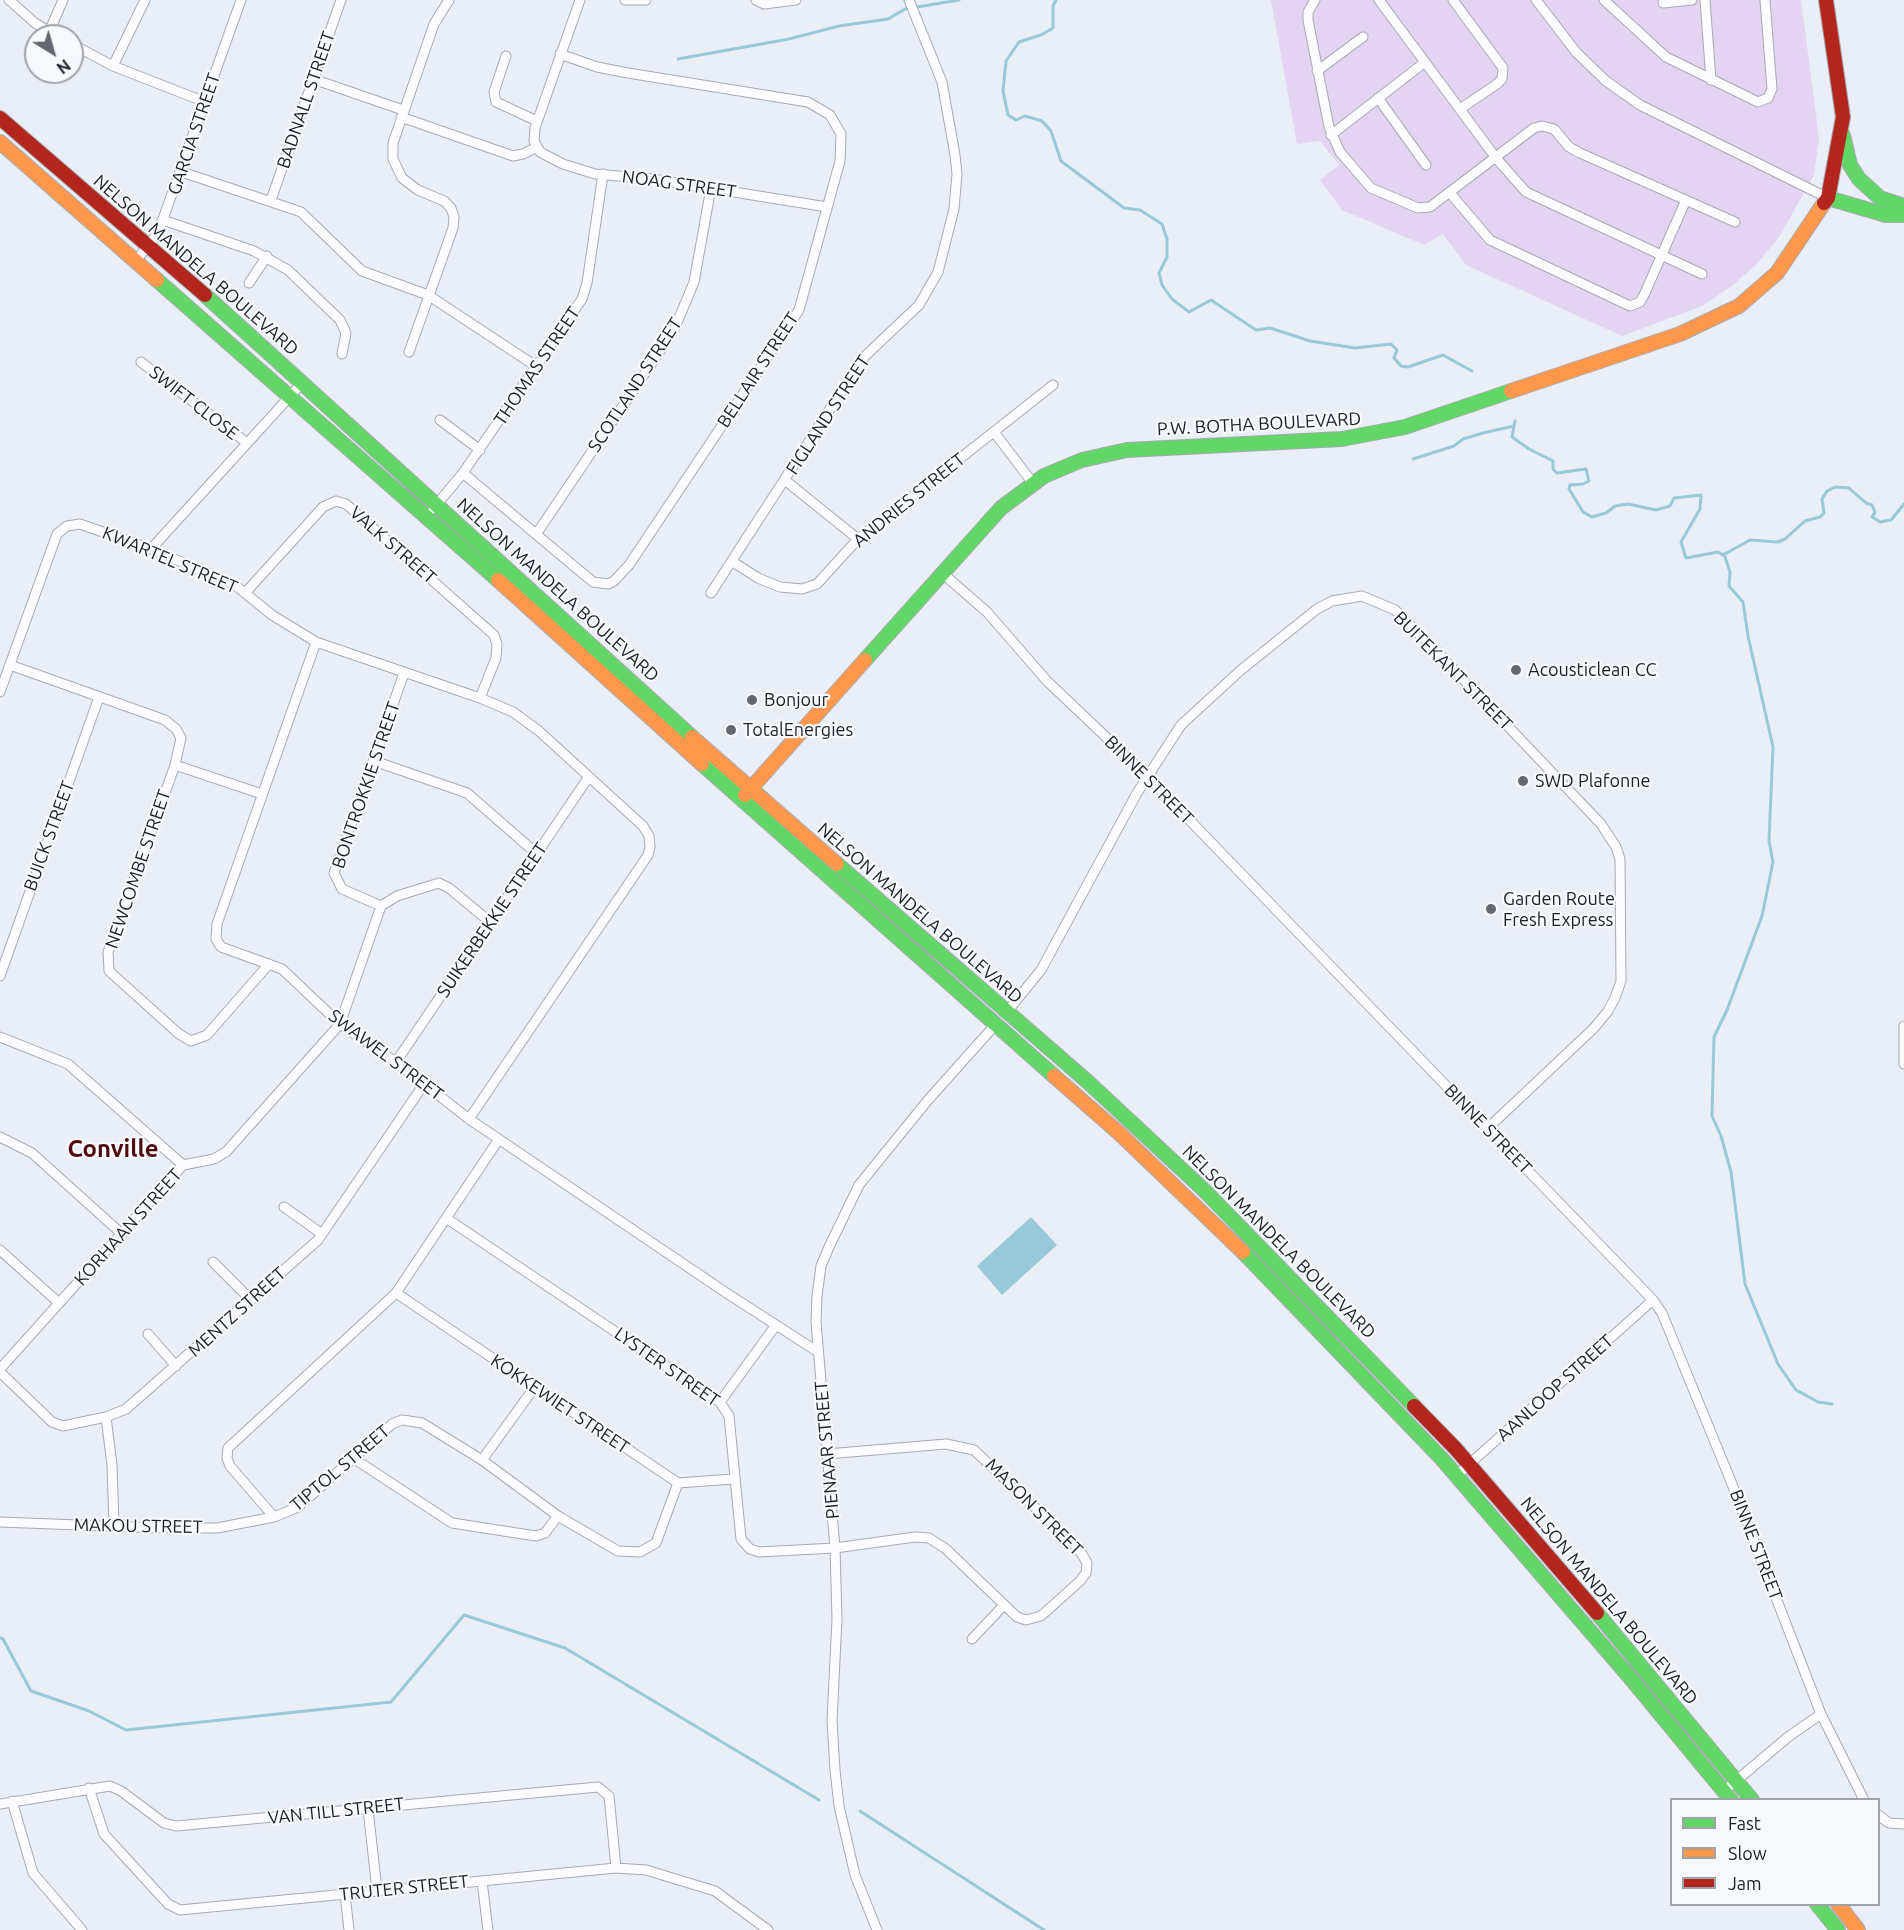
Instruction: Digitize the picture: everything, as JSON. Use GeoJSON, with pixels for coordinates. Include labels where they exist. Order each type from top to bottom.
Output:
{"type":"FeatureCollection","features":[{"type":"Feature","properties":{"kind":"street"},"geometry":{"type":"LineString","coordinates":[[9,0],[40,24]]}},
{"type":"Feature","properties":{"kind":"street"},"geometry":{"type":"LineString","coordinates":[[56,24],[63,0]]}},
{"type":"Feature","properties":{"kind":"street"},"geometry":{"type":"LineString","coordinates":[[113,66],[145,0]]}},
{"type":"Feature","properties":{"kind":"street","name":"GARCIA STREET"},"geometry":{"type":"LineString","coordinates":[[135,262],[149,246],[163,220],[182,172],[241,0]]}},
{"type":"Feature","properties":{"kind":"street","name":"BADNALL STREET"},"geometry":{"type":"LineString","coordinates":[[271,200],[341,0]]}},
{"type":"Feature","properties":{"kind":"street"},"geometry":{"type":"LineString","coordinates":[[409,351],[453,228],[454,217],[451,208],[444,201],[407,183],[398,172],[392,151],[402,113],[434,24],[449,0]]}},
{"type":"Feature","properties":{"kind":"street"},"geometry":{"type":"LineString","coordinates":[[313,79],[513,156],[523,154],[537,147],[534,135],[537,121],[580,0]]}},
{"type":"Feature","properties":{"kind":"street"},"geometry":{"type":"LineString","coordinates":[[625,0],[646,0]]}},
{"type":"Feature","properties":{"kind":"street"},"geometry":{"type":"LineString","coordinates":[[756,0],[764,4],[796,0]]}},
{"type":"Feature","properties":{"kind":"street","name":"FIGLAND STREET"},"geometry":{"type":"LineString","coordinates":[[711,593],[786,481],[863,358],[912,313],[927,295],[951,227],[957,174],[949,112],[942,82],[909,0]]}},
{"type":"Feature","properties":{"kind":"street"},"geometry":{"type":"LineString","coordinates":[[1315,0],[1308,12],[1308,20],[1331,135],[1340,152],[1371,188],[1423,209],[1436,204],[1450,194],[1534,128],[1549,127],[1554,129],[1569,147],[1735,222]]}},
{"type":"Feature","properties":{"kind":"street"},"geometry":{"type":"LineString","coordinates":[[1379,0],[1496,158],[1526,192],[1702,274]]}},
{"type":"Feature","properties":{"kind":"street"},"geometry":{"type":"LineString","coordinates":[[1453,0],[1503,68],[1502,79],[1497,84],[1460,109]]}},
{"type":"Feature","properties":{"kind":"street"},"geometry":{"type":"LineString","coordinates":[[1536,0],[1576,52],[1606,81],[1641,105],[1828,198],[1886,215],[1904,215]]}},
{"type":"Feature","properties":{"kind":"street"},"geometry":{"type":"LineString","coordinates":[[1604,0],[1666,57],[1758,102],[1771,94],[1765,0]]}},
{"type":"Feature","properties":{"kind":"street"},"geometry":{"type":"LineString","coordinates":[[1663,3],[1692,0]]}},
{"type":"Feature","properties":{"kind":"street"},"geometry":{"type":"LineString","coordinates":[[1705,0],[1711,80]]}},
{"type":"Feature","properties":{"kind":"street","name":"P.W. BOTHA BOULEVARD"},"geometry":{"type":"LineString","coordinates":[[746,794],[941,573],[1001,508],[1032,482],[1082,460],[1127,450],[1275,444],[1371,435],[1405,428],[1680,333],[1720,317],[1760,290],[1794,251],[1828,198],[1841,124],[1841,101],[1826,0]]}},
{"type":"Feature","properties":{"kind":"street"},"geometry":{"type":"LineString","coordinates":[[1317,71],[1363,37]]}},
{"type":"Feature","properties":{"kind":"street"},"geometry":{"type":"LineString","coordinates":[[84,50],[113,66],[205,102]]}},
{"type":"Feature","properties":{"kind":"street","name":"BELLAIR STREET"},"geometry":{"type":"LineString","coordinates":[[463,473],[593,582],[608,584],[622,574],[799,310],[843,146],[841,134],[835,123],[820,107],[795,99],[597,67],[560,54]]}},
{"type":"Feature","properties":{"kind":"street"},"geometry":{"type":"LineString","coordinates":[[506,56],[494,92],[496,102],[537,121]]}},
{"type":"Feature","properties":{"kind":"street"},"geometry":{"type":"LineString","coordinates":[[1331,135],[1425,62]]}},
{"type":"Feature","properties":{"kind":"street"},"geometry":{"type":"LineString","coordinates":[[1378,98],[1426,165]]}},
{"type":"Feature","properties":{"kind":"street","name":"NELSON MANDELA BOULEVARD"},"geometry":{"type":"LineString","coordinates":[[0,118],[149,246],[437,504],[559,625]]}},
{"type":"Feature","properties":{"kind":"street"},"geometry":{"type":"LineString","coordinates":[[1841,124],[1850,165],[1859,179],[1880,198],[1904,206]]}},
{"type":"Feature","properties":{"kind":"street","name":"NELSON MANDELA BOULEVARD"},"geometry":{"type":"LineString","coordinates":[[0,142],[290,397],[559,625],[746,794],[867,909],[1119,1132],[1256,1264],[1456,1476],[1562,1596],[1728,1795]]}},
{"type":"Feature","properties":{"kind":"street","name":"NOAG STREET"},"geometry":{"type":"LineString","coordinates":[[537,147],[547,157],[563,164],[603,174],[711,188],[827,207]]}},
{"type":"Feature","properties":{"kind":"street"},"geometry":{"type":"LineString","coordinates":[[182,172],[271,200],[309,218],[370,276],[428,295],[537,367]]}},
{"type":"Feature","properties":{"kind":"street","name":"THOMAS STREET"},"geometry":{"type":"LineString","coordinates":[[428,516],[480,450],[582,299],[603,174]]}},
{"type":"Feature","properties":{"kind":"street","name":"SCOTLAND STREET"},"geometry":{"type":"LineString","coordinates":[[537,533],[674,330],[694,282],[711,188]]}},
{"type":"Feature","properties":{"kind":"street"},"geometry":{"type":"LineString","coordinates":[[1450,194],[1490,240],[1630,306],[1640,302],[1686,200]]}},
{"type":"Feature","properties":{"kind":"street"},"geometry":{"type":"LineString","coordinates":[[163,220],[267,256],[288,270],[340,320],[346,333],[342,354]]}},
{"type":"Feature","properties":{"kind":"street"},"geometry":{"type":"LineString","coordinates":[[249,283],[267,256]]}},
{"type":"Feature","properties":{"kind":"street","name":"SWIFT CLOSE"},"geometry":{"type":"LineString","coordinates":[[141,362],[247,443]]}},
{"type":"Feature","properties":{"kind":"street"},"geometry":{"type":"LineString","coordinates":[[151,549],[303,383]]}},
{"type":"Feature","properties":{"kind":"street","name":"ANDRIES STREET"},"geometry":{"type":"LineString","coordinates":[[733,562],[767,583],[792,589],[808,588],[823,579],[858,539],[1053,386]]}},
{"type":"Feature","properties":{"kind":"street"},"geometry":{"type":"LineString","coordinates":[[440,420],[480,450]]}},
{"type":"Feature","properties":{"kind":"street"},"geometry":{"type":"LineString","coordinates":[[994,432],[1032,482]]}},
{"type":"Feature","properties":{"kind":"street"},"geometry":{"type":"LineString","coordinates":[[786,481],[858,539]]}},
{"type":"Feature","properties":{"kind":"street","name":"VALK STREET"},"geometry":{"type":"LineString","coordinates":[[246,592],[323,507],[336,501],[346,504],[494,635],[497,644],[496,658],[480,698]]}},
{"type":"Feature","properties":{"kind":"street","name":"KWARTEL STREET"},"geometry":{"type":"LineString","coordinates":[[10,665],[57,534],[67,526],[80,524],[151,549],[218,577],[246,592],[272,615],[316,642],[480,698],[525,720],[643,826],[649,836],[648,855],[469,1119]]}},
{"type":"Feature","properties":{"kind":"street","name":"BINNE STREET"},"geometry":{"type":"LineString","coordinates":[[941,573],[987,612],[1047,681],[1147,776],[1653,1300],[1662,1313],[1725,1468],[1821,1714],[1863,1798]]}},
{"type":"Feature","properties":{"kind":"street","name":"BUITEKANT STREET"},"geometry":{"type":"LineString","coordinates":[[1006,1013],[1049,958],[1147,776],[1181,724],[1198,706],[1309,616],[1332,601],[1362,596],[1395,610],[1601,824],[1616,847],[1621,872],[1621,981],[1608,1011],[1488,1128]]}},
{"type":"Feature","properties":{"kind":"street","name":"SWAWEL STREET"},"geometry":{"type":"LineString","coordinates":[[316,642],[262,794],[216,932],[216,939],[224,949],[268,963],[288,973],[340,1024],[396,1062],[469,1119],[818,1352]]}},
{"type":"Feature","properties":{"kind":"street"},"geometry":{"type":"LineString","coordinates":[[0,692],[10,665]]}},
{"type":"Feature","properties":{"kind":"street","name":"NEWCOMBE STREET"},"geometry":{"type":"LineString","coordinates":[[10,665],[172,724],[182,742],[108,952],[108,968],[179,1034],[191,1041],[207,1035],[268,963]]}},
{"type":"Feature","properties":{"kind":"street","name":"BONTROKKIE STREET"},"geometry":{"type":"LineString","coordinates":[[381,906],[342,889],[334,873],[404,673]]}},
{"type":"Feature","properties":{"kind":"street","name":"BUICK STREET"},"geometry":{"type":"LineString","coordinates":[[0,976],[99,697]]}},
{"type":"Feature","properties":{"kind":"street"},"geometry":{"type":"LineString","coordinates":[[374,761],[467,793],[536,853]]}},
{"type":"Feature","properties":{"kind":"street"},"geometry":{"type":"LineString","coordinates":[[175,765],[262,794]]}},
{"type":"Feature","properties":{"kind":"street","name":"SUIKERBEKKIE STREET"},"geometry":{"type":"LineString","coordinates":[[396,1062],[588,778]]}},
{"type":"Feature","properties":{"kind":"street","name":"NELSON MANDELA BOULEVARD"},"geometry":{"type":"LineString","coordinates":[[746,794],[877,899],[1088,1082],[1205,1191],[1469,1464],[1646,1670],[1750,1798]]}},
{"type":"Feature","properties":{"kind":"street"},"geometry":{"type":"LineString","coordinates":[[381,906],[397,896],[440,883],[490,922]]}},
{"type":"Feature","properties":{"kind":"street"},"geometry":{"type":"LineString","coordinates":[[867,909],[877,899]]}},
{"type":"Feature","properties":{"kind":"street","name":"KORHAAN STREET"},"geometry":{"type":"LineString","coordinates":[[0,1370],[183,1165],[214,1159],[226,1152],[340,1024],[381,906]]}},
{"type":"Feature","properties":{"kind":"street"},"geometry":{"type":"LineString","coordinates":[[996,1024],[1006,1013]]}},
{"type":"Feature","properties":{"kind":"street","name":"PIENAAR STREET"},"geometry":{"type":"LineString","coordinates":[[877,1930],[855,1875],[839,1806],[835,1770],[832,1721],[837,1620],[835,1548],[816,1313],[821,1266],[859,1185],[928,1100],[996,1024]]}},
{"type":"Feature","properties":{"kind":"street"},"geometry":{"type":"LineString","coordinates":[[1904,1026],[1904,1064]]}},
{"type":"Feature","properties":{"kind":"street"},"geometry":{"type":"LineString","coordinates":[[0,1037],[68,1064],[183,1165]]}},
{"type":"Feature","properties":{"kind":"street","name":"MENTZ STREET"},"geometry":{"type":"LineString","coordinates":[[0,1370],[57,1424],[69,1426],[106,1418],[132,1404],[251,1300],[322,1234],[424,1084]]}},
{"type":"Feature","properties":{"kind":"street"},"geometry":{"type":"LineString","coordinates":[[0,1137],[33,1153],[122,1234]]}},
{"type":"Feature","properties":{"kind":"street","name":"TIPTOL STREET"},"geometry":{"type":"LineString","coordinates":[[499,1139],[396,1293],[228,1448],[227,1458],[230,1466],[274,1517],[298,1507],[392,1424],[412,1420],[422,1423],[482,1460],[558,1516],[612,1549],[631,1554],[651,1548],[660,1538],[678,1482]]}},
{"type":"Feature","properties":{"kind":"street"},"geometry":{"type":"LineString","coordinates":[[284,1207],[322,1234]]}},
{"type":"Feature","properties":{"kind":"street","name":"LYSTER STREET"},"geometry":{"type":"LineString","coordinates":[[446,1218],[720,1402],[729,1416],[733,1479],[741,1539],[747,1547],[759,1552],[835,1548]]}},
{"type":"Feature","properties":{"kind":"street"},"geometry":{"type":"LineString","coordinates":[[0,1250],[58,1303]]}},
{"type":"Feature","properties":{"kind":"street"},"geometry":{"type":"LineString","coordinates":[[213,1262],[251,1300]]}},
{"type":"Feature","properties":{"kind":"street","name":"KOKKEWIET STREET"},"geometry":{"type":"LineString","coordinates":[[396,1293],[534,1388],[678,1482]]}},
{"type":"Feature","properties":{"kind":"street","name":"AANLOOP STREET"},"geometry":{"type":"LineString","coordinates":[[1456,1476],[1653,1300]]}},
{"type":"Feature","properties":{"kind":"street"},"geometry":{"type":"LineString","coordinates":[[720,1402],[776,1325]]}},
{"type":"Feature","properties":{"kind":"street"},"geometry":{"type":"LineString","coordinates":[[148,1334],[176,1366]]}},
{"type":"Feature","properties":{"kind":"street"},"geometry":{"type":"LineString","coordinates":[[482,1460],[534,1388]]}},
{"type":"Feature","properties":{"kind":"street"},"geometry":{"type":"LineString","coordinates":[[106,1418],[112,1465],[114,1527]]}},
{"type":"Feature","properties":{"kind":"street","name":"MASON STREET"},"geometry":{"type":"LineString","coordinates":[[827,1454],[946,1444],[974,1450],[992,1463],[1079,1549],[1087,1563],[1086,1573],[1080,1581],[1041,1616],[1032,1619],[1017,1617],[1004,1605]]}},
{"type":"Feature","properties":{"kind":"street"},"geometry":{"type":"LineString","coordinates":[[352,1458],[452,1523],[536,1536],[545,1533],[558,1516]]}},
{"type":"Feature","properties":{"kind":"street"},"geometry":{"type":"LineString","coordinates":[[678,1482],[733,1479]]}},
{"type":"Feature","properties":{"kind":"street","name":"MAKOU STREET"},"geometry":{"type":"LineString","coordinates":[[0,1522],[114,1527],[217,1528],[274,1517]]}},
{"type":"Feature","properties":{"kind":"street"},"geometry":{"type":"LineString","coordinates":[[835,1548],[929,1538],[946,1549],[1004,1605],[972,1639]]}},
{"type":"Feature","properties":{"kind":"street"},"geometry":{"type":"LineString","coordinates":[[1728,1795],[1736,1780],[1788,1737],[1821,1714]]}},
{"type":"Feature","properties":{"kind":"street","name":"VAN TILL STREET"},"geometry":{"type":"LineString","coordinates":[[0,1804],[104,1786],[115,1788],[164,1823],[176,1827],[598,1787],[609,1796],[616,1868]]}},
{"type":"Feature","properties":{"kind":"street","name":"TRUTER STREET"},"geometry":{"type":"LineString","coordinates":[[89,1788],[104,1834],[175,1909],[616,1868],[646,1870],[715,1891],[768,1930]]}},
{"type":"Feature","properties":{"kind":"street"},"geometry":{"type":"LineString","coordinates":[[12,1802],[33,1874],[82,1930]]}},
{"type":"Feature","properties":{"kind":"street"},"geometry":{"type":"LineString","coordinates":[[368,1809],[377,1890]]}},
{"type":"Feature","properties":{"kind":"street"},"geometry":{"type":"LineString","coordinates":[[1880,1816],[1889,1823],[1904,1824]]}},
{"type":"Feature","properties":{"kind":"street"},"geometry":{"type":"LineString","coordinates":[[482,1881],[488,1930]]}},
{"type":"Feature","properties":{"kind":"street"},"geometry":{"type":"LineString","coordinates":[[345,1894],[349,1930]]}},
{"type":"Feature","properties":{"kind":"street"},"geometry":{"type":"LineString","coordinates":[[1818,1906],[1838,1930]]}},
{"type":"Feature","properties":{"kind":"street"},"geometry":{"type":"LineString","coordinates":[[1839,1906],[1858,1930]]}},
{"type":"Feature","properties":{"kind":"shaded area"},"geometry":{"type":"Polygon","coordinates":[[[1271,0],[1801,0],[1819,138],[1814,175],[1779,237],[1757,264],[1732,286],[1702,306],[1622,336],[1466,265],[1443,234],[1424,245],[1342,210],[1320,180],[1339,165],[1320,141],[1297,144],[1271,0]]]}},
{"type":"Feature","properties":{"kind":"water"},"geometry":{"type":"Polygon","coordinates":[[[1031,1217],[1057,1245],[1002,1295],[977,1266],[1031,1217]]]}},
{"type":"Feature","properties":{"kind":"waterway"},"geometry":{"type":"LineString","coordinates":[[678,59],[789,39],[839,26],[888,19],[905,9],[959,0]]}},
{"type":"Feature","properties":{"kind":"waterway"},"geometry":{"type":"LineString","coordinates":[[1056,0],[1053,6],[1053,28],[1041,35],[1019,42],[1006,61],[1003,91],[1008,115],[1016,120],[1025,116],[1042,121],[1051,131],[1061,161],[1124,208],[1140,210],[1162,224],[1167,239],[1167,257],[1159,273],[1162,285],[1172,299],[1189,312],[1211,300],[1256,330],[1270,328],[1310,341],[1355,348],[1391,344],[1397,350],[1394,358],[1401,366],[1408,367],[1443,355],[1472,371]]}},
{"type":"Feature","properties":{"kind":"waterway"},"geometry":{"type":"LineString","coordinates":[[1515,421],[1512,437],[1553,461],[1553,469],[1557,473],[1586,469],[1589,481],[1570,485],[1569,489],[1583,512],[1592,517],[1606,513],[1615,506],[1628,504],[1656,510],[1670,506],[1674,498],[1701,495],[1700,509],[1681,542],[1686,558],[1718,552],[1723,555],[1750,540],[1778,542],[1785,539],[1805,521],[1820,517],[1824,513],[1822,499],[1827,491],[1835,487],[1849,488],[1866,503],[1872,505],[1875,512],[1872,517],[1880,522],[1891,520],[1904,504]]}},
{"type":"Feature","properties":{"kind":"waterway"},"geometry":{"type":"LineString","coordinates":[[1413,459],[1454,446],[1463,439],[1514,426]]}},
{"type":"Feature","properties":{"kind":"waterway"},"geometry":{"type":"LineString","coordinates":[[1724,554],[1730,572],[1729,586],[1743,602],[1748,636],[1773,747],[1769,841],[1773,862],[1762,916],[1727,1010],[1714,1037],[1712,1116],[1721,1136],[1731,1172],[1745,1284],[1778,1364],[1796,1390],[1818,1402],[1832,1404]]}},
{"type":"Feature","properties":{"kind":"waterway"},"geometry":{"type":"LineString","coordinates":[[0,1638],[3,1639],[31,1691],[89,1711],[126,1730],[391,1702],[464,1615],[565,1648],[819,1800]]}},
{"type":"Feature","properties":{"kind":"waterway"},"geometry":{"type":"LineString","coordinates":[[860,1811],[1044,1930]]}},
{"type":"Feature","properties":{"kind":"traffic: fast"},"geometry":{"type":"LineString","coordinates":[[1843,135],[1850,165],[1859,179],[1880,198],[1904,206]]}},
{"type":"Feature","properties":{"kind":"traffic: fast"},"geometry":{"type":"LineString","coordinates":[[1828,198],[1886,215],[1904,215]]}},
{"type":"Feature","properties":{"kind":"traffic: fast"},"geometry":{"type":"LineString","coordinates":[[157,280],[498,580]]}},
{"type":"Feature","properties":{"kind":"traffic: fast"},"geometry":{"type":"LineString","coordinates":[[205,295],[692,737]]}},
{"type":"Feature","properties":{"kind":"traffic: fast"},"geometry":{"type":"LineString","coordinates":[[865,660],[1001,508],[1044,476],[1082,460],[1127,450],[1342,439],[1405,427],[1511,391]]}},
{"type":"Feature","properties":{"kind":"traffic: fast"},"geometry":{"type":"LineString","coordinates":[[702,764],[1054,1076]]}},
{"type":"Feature","properties":{"kind":"traffic: fast"},"geometry":{"type":"LineString","coordinates":[[837,864],[1088,1082],[1205,1191],[1414,1406]]}},
{"type":"Feature","properties":{"kind":"traffic: fast"},"geometry":{"type":"LineString","coordinates":[[1243,1252],[1442,1459],[1633,1681],[1729,1798]]}},
{"type":"Feature","properties":{"kind":"traffic: fast"},"geometry":{"type":"LineString","coordinates":[[1597,1613],[1750,1798]]}},
{"type":"Feature","properties":{"kind":"traffic: fast"},"geometry":{"type":"LineString","coordinates":[[1819,1906],[1838,1930]]}},
{"type":"Feature","properties":{"kind":"traffic: slow"},"geometry":{"type":"LineString","coordinates":[[0,142],[157,280]]}},
{"type":"Feature","properties":{"kind":"traffic: slow"},"geometry":{"type":"LineString","coordinates":[[1511,391],[1680,334],[1739,306],[1777,273],[1824,203]]}},
{"type":"Feature","properties":{"kind":"traffic: slow"},"geometry":{"type":"LineString","coordinates":[[498,580],[702,764]]}},
{"type":"Feature","properties":{"kind":"traffic: slow"},"geometry":{"type":"LineString","coordinates":[[745,795],[865,660]]}},
{"type":"Feature","properties":{"kind":"traffic: slow"},"geometry":{"type":"LineString","coordinates":[[692,737],[837,864]]}},
{"type":"Feature","properties":{"kind":"traffic: slow"},"geometry":{"type":"LineString","coordinates":[[1054,1076],[1119,1133],[1243,1252]]}},
{"type":"Feature","properties":{"kind":"traffic: slow"},"geometry":{"type":"LineString","coordinates":[[1840,1906],[1858,1930]]}},
{"type":"Feature","properties":{"kind":"traffic: jam"},"geometry":{"type":"LineString","coordinates":[[1824,203],[1828,198],[1843,117],[1826,0]]}},
{"type":"Feature","properties":{"kind":"traffic: jam"},"geometry":{"type":"LineString","coordinates":[[0,118],[205,295]]}},
{"type":"Feature","properties":{"kind":"traffic: jam"},"geometry":{"type":"LineString","coordinates":[[1414,1406],[1455,1448],[1597,1613]]}},
{"type":"Feature","properties":{"kind":"place","name":"Acousticlean CC"},"geometry":{"type":"Point","coordinates":[1516,670]}},
{"type":"Feature","properties":{"kind":"place","name":"Bonjour"},"geometry":{"type":"Point","coordinates":[752,700]}},
{"type":"Feature","properties":{"kind":"place","name":"TotalEnergies"},"geometry":{"type":"Point","coordinates":[731,730]}},
{"type":"Feature","properties":{"kind":"place","name":"SWD Plafonne"},"geometry":{"type":"Point","coordinates":[1523,781]}},
{"type":"Feature","properties":{"kind":"place","name":"Garden Route Fresh Express"},"geometry":{"type":"Point","coordinates":[1491,909]}},
{"type":"Feature","properties":{"kind":"district","name":"Conville"},"geometry":{"type":"Point","coordinates":[113,1149]}}]}
